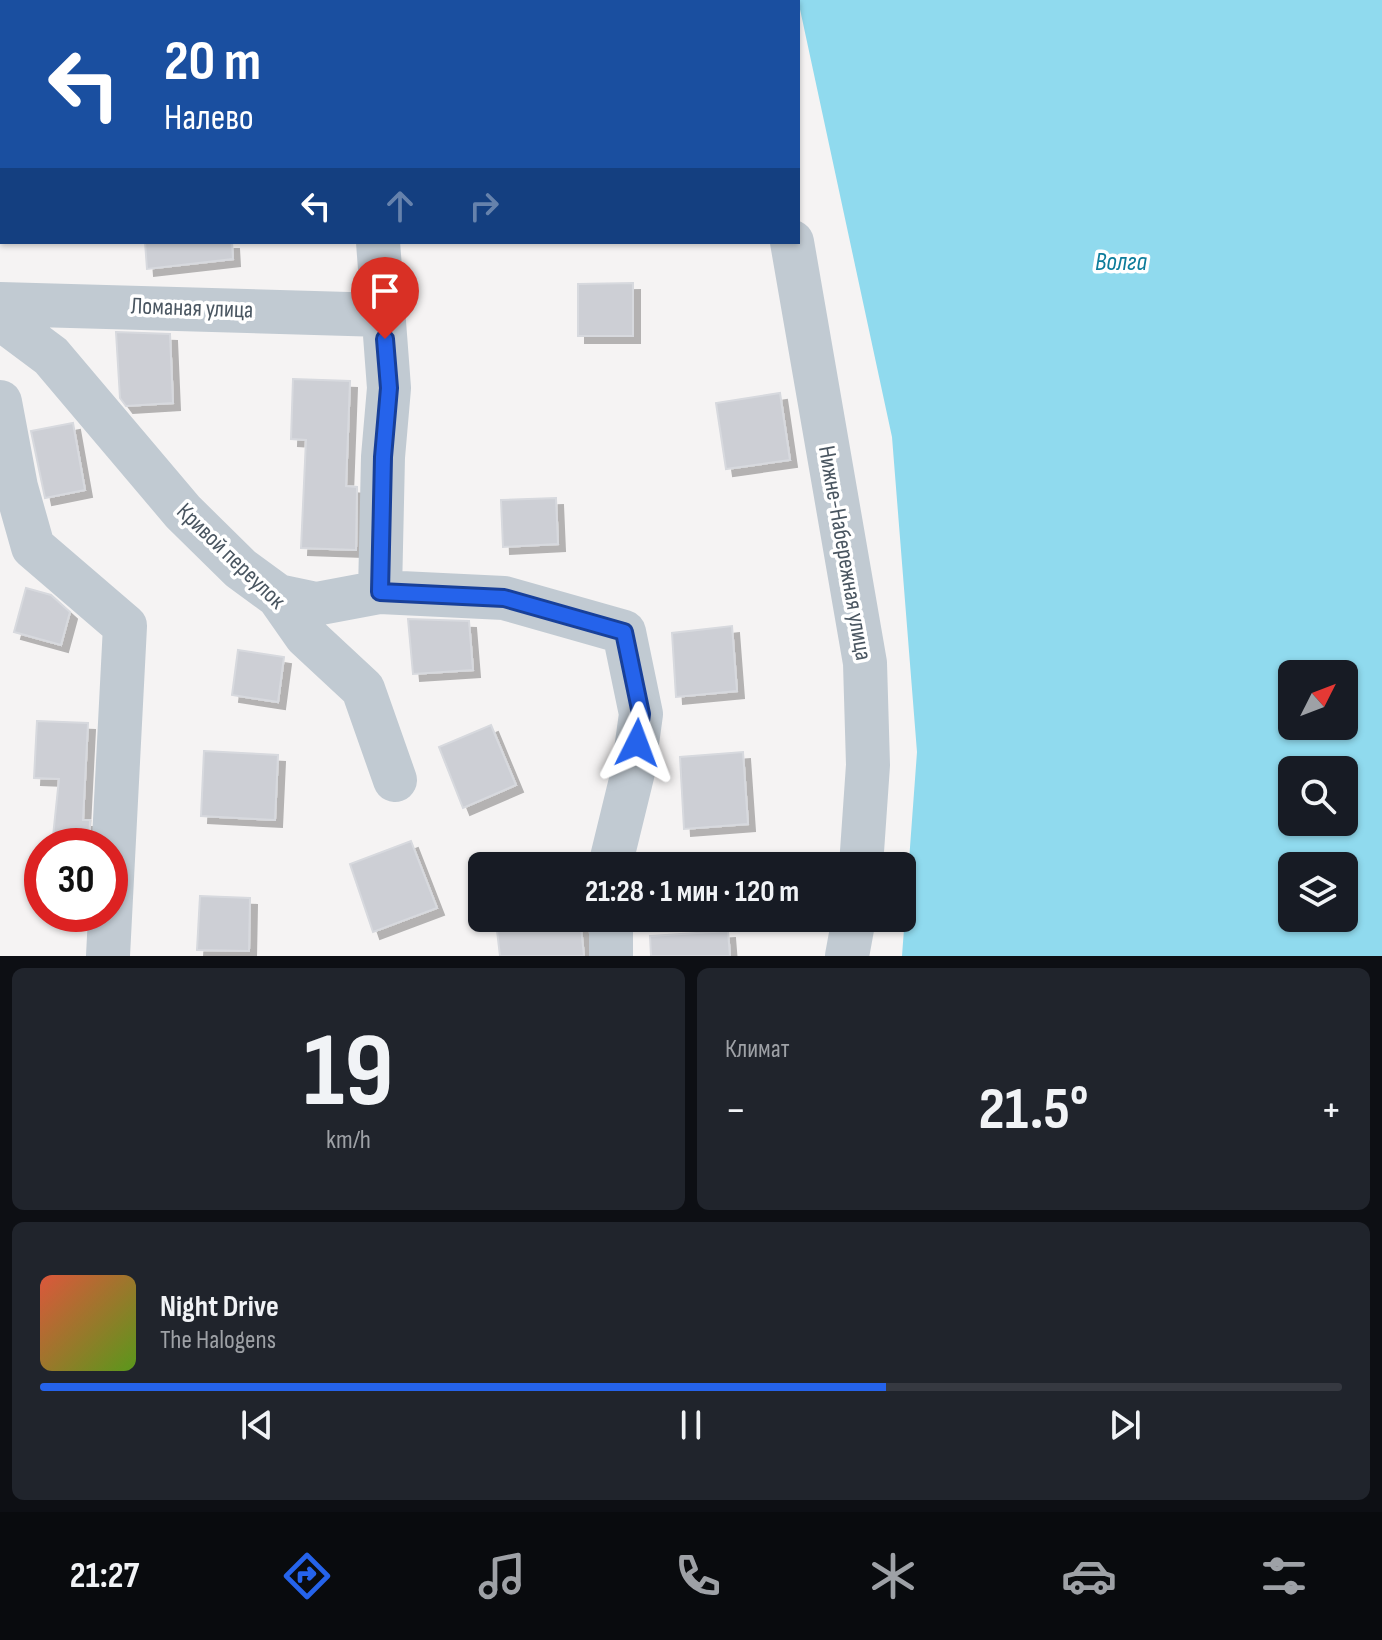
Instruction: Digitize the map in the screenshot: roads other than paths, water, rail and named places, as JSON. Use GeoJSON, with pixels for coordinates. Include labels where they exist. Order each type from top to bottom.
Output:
{"type":"FeatureCollection","features":[{"type":"Feature","properties":{"kind":"street"},"geometry":{"type":"LineString","coordinates":[[378,244],[389,388],[383,457],[380,592]]}},
{"type":"Feature","properties":{"kind":"street","name":"Нижне-Набережная улица"},"geometry":{"type":"LineString","coordinates":[[792,244],[865,663],[868,765],[862,852]]}},
{"type":"Feature","properties":{"kind":"street","name":"Ломаная улица"},"geometry":{"type":"LineString","coordinates":[[0,304],[383,315]]}},
{"type":"Feature","properties":{"kind":"street","name":"Кривой переулок"},"geometry":{"type":"LineString","coordinates":[[0,318],[51,356],[183,512],[241,569],[278,596],[306,636],[363,689],[395,780]]}},
{"type":"Feature","properties":{"kind":"street"},"geometry":{"type":"LineString","coordinates":[[0,402],[16,487],[33,547],[125,626],[108,956]]}},
{"type":"Feature","properties":{"kind":"street"},"geometry":{"type":"LineString","coordinates":[[278,596],[316,604],[380,592],[504,598],[624,632],[641,714],[633,772],[613,852]]}},
{"type":"Feature","properties":{"kind":"street"},"geometry":{"type":"LineString","coordinates":[[611,932],[611,956]]}},
{"type":"Feature","properties":{"kind":"street"},"geometry":{"type":"LineString","coordinates":[[847,956],[851,932]]}},
{"type":"Feature","properties":{"kind":"water","name":"Волга"},"geometry":{"type":"Polygon","coordinates":[[[800,0],[1382,0],[1382,956],[902,956],[904,932],[916,932],[916,852],[910,852],[917,752],[892,437],[800,0]]]}}]}
